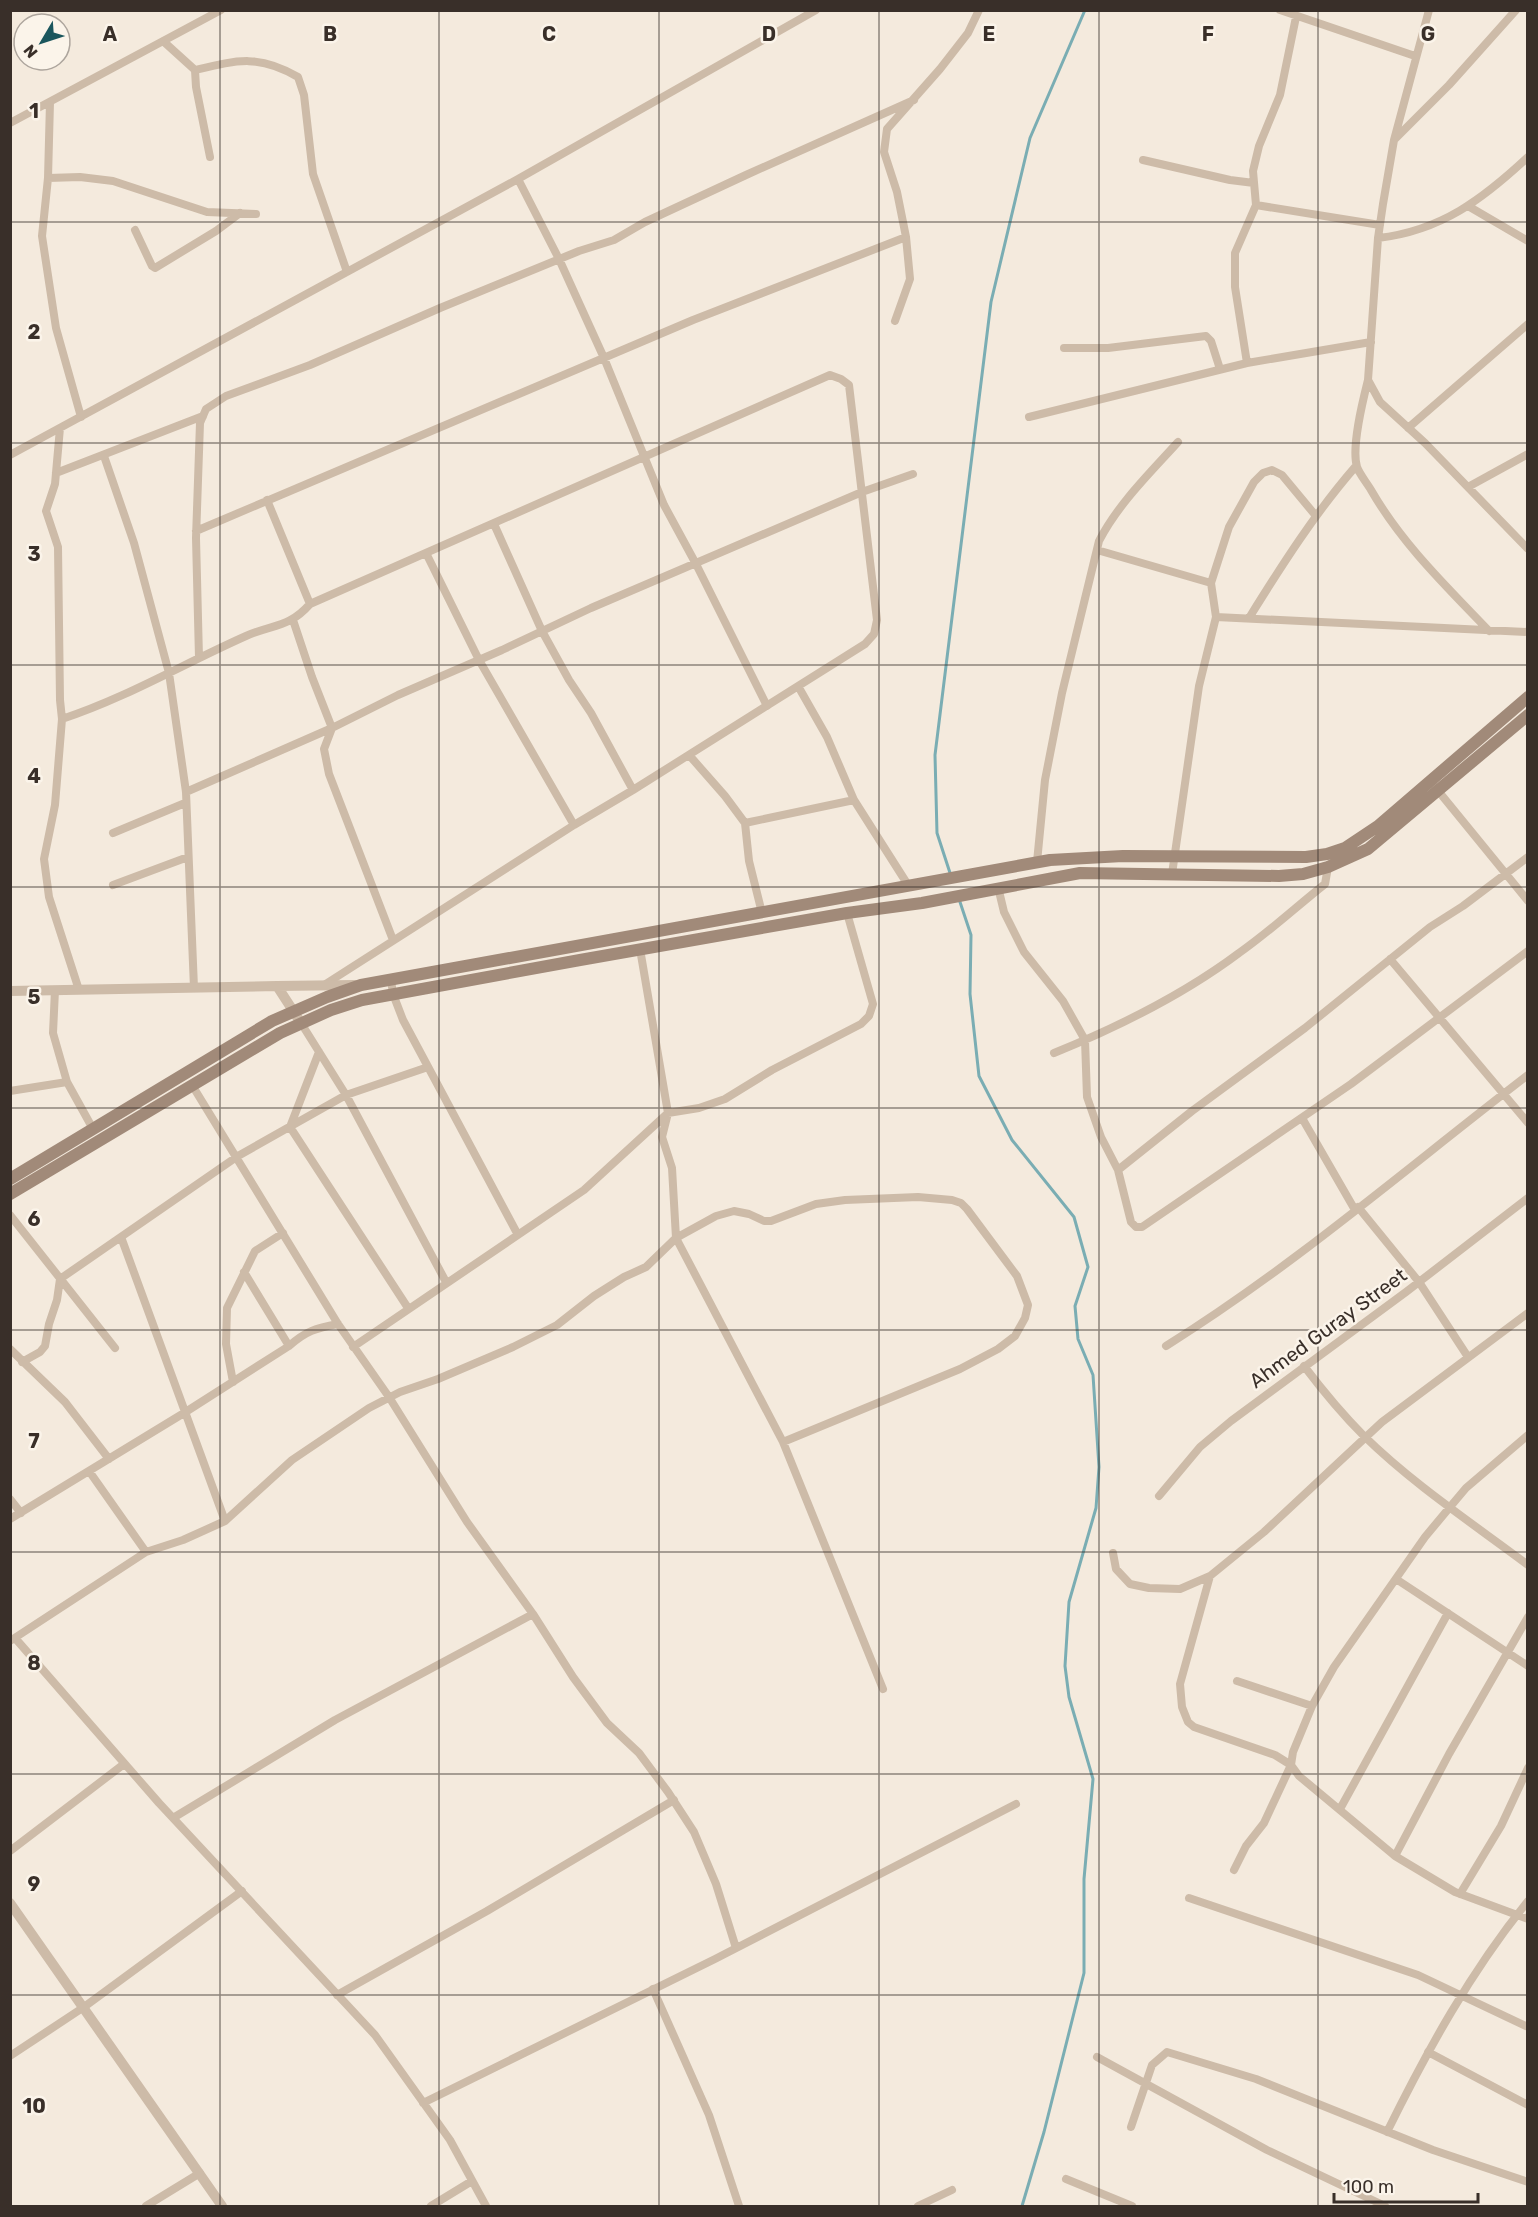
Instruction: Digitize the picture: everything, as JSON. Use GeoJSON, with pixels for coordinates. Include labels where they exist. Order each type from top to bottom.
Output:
{"type":"FeatureCollection","features":[{"type":"Feature","properties":{"kind":"main road"},"geometry":{"type":"LineString","coordinates":[[10,1194],[280,1033],[342,1006],[393,994],[640,949],[847,913],[922,903],[1080,873],[1279,876],[1303,874],[1328,867],[1368,849],[1527,697]]}},
{"type":"Feature","properties":{"kind":"main road"},"geometry":{"type":"LineString","coordinates":[[10,1179],[292,1011],[361,985],[1037,862],[1085,857],[1284,858],[1327,854],[1346,848],[1361,839],[1435,786],[1527,715]]}},
{"type":"Feature","properties":{"kind":"street"},"geometry":{"type":"LineString","coordinates":[[10,123],[221,10]]}},
{"type":"Feature","properties":{"kind":"street"},"geometry":{"type":"LineString","coordinates":[[10,455],[518,178],[816,10]]}},
{"type":"Feature","properties":{"kind":"street"},"geometry":{"type":"LineString","coordinates":[[895,321],[910,279],[906,237],[897,192],[884,152],[887,129],[914,100],[968,33],[979,10]]}},
{"type":"Feature","properties":{"kind":"street"},"geometry":{"type":"LineString","coordinates":[[1280,10],[1415,56]]}},
{"type":"Feature","properties":{"kind":"street"},"geometry":{"type":"LineString","coordinates":[[1428,10],[1394,140],[1380,225],[1368,380],[1360,410],[1356,466],[1388,519],[1424,564],[1489,631]]}},
{"type":"Feature","properties":{"kind":"street"},"geometry":{"type":"LineString","coordinates":[[1394,140],[1449,85],[1516,10]]}},
{"type":"Feature","properties":{"kind":"street"},"geometry":{"type":"LineString","coordinates":[[1247,363],[1235,287],[1235,254],[1256,205],[1253,171],[1280,95],[1296,17]]}},
{"type":"Feature","properties":{"kind":"street"},"geometry":{"type":"LineString","coordinates":[[163,41],[195,70],[196,87],[210,157]]}},
{"type":"Feature","properties":{"kind":"street"},"geometry":{"type":"LineString","coordinates":[[195,70],[231,61],[255,60],[287,70],[298,77],[304,95],[314,174],[347,272]]}},
{"type":"Feature","properties":{"kind":"street"},"geometry":{"type":"LineString","coordinates":[[199,658],[196,531],[200,423],[207,409],[226,396],[310,366],[440,308],[559,259],[614,240],[685,203],[914,100]]}},
{"type":"Feature","properties":{"kind":"street"},"geometry":{"type":"LineString","coordinates":[[50,102],[48,178],[42,236],[56,328],[81,417]]}},
{"type":"Feature","properties":{"kind":"street"},"geometry":{"type":"LineString","coordinates":[[1378,238],[1402,235],[1459,213],[1503,180],[1527,157]]}},
{"type":"Feature","properties":{"kind":"street"},"geometry":{"type":"LineString","coordinates":[[1143,160],[1230,180],[1254,183]]}},
{"type":"Feature","properties":{"kind":"street"},"geometry":{"type":"LineString","coordinates":[[48,178],[80,177],[113,181],[207,212],[255,214]]}},
{"type":"Feature","properties":{"kind":"street"},"geometry":{"type":"LineString","coordinates":[[518,178],[559,259],[604,358],[664,505],[767,706]]}},
{"type":"Feature","properties":{"kind":"street"},"geometry":{"type":"LineString","coordinates":[[1256,205],[1380,225]]}},
{"type":"Feature","properties":{"kind":"street"},"geometry":{"type":"LineString","coordinates":[[1468,206],[1527,241]]}},
{"type":"Feature","properties":{"kind":"street"},"geometry":{"type":"LineString","coordinates":[[135,230],[155,268],[216,231],[240,213]]}},
{"type":"Feature","properties":{"kind":"street"},"geometry":{"type":"LineString","coordinates":[[196,531],[693,320],[906,237]]}},
{"type":"Feature","properties":{"kind":"street"},"geometry":{"type":"LineString","coordinates":[[1408,428],[1527,324]]}},
{"type":"Feature","properties":{"kind":"street"},"geometry":{"type":"LineString","coordinates":[[1064,348],[1108,348],[1206,336],[1211,341],[1220,369]]}},
{"type":"Feature","properties":{"kind":"street"},"geometry":{"type":"LineString","coordinates":[[1029,417],[1247,363],[1371,342]]}},
{"type":"Feature","properties":{"kind":"street"},"geometry":{"type":"LineString","coordinates":[[62,719],[169,673],[248,635],[293,620],[310,604],[830,375],[849,385],[877,620],[874,634],[865,644],[574,825],[323,986]]}},
{"type":"Feature","properties":{"kind":"street"},"geometry":{"type":"LineString","coordinates":[[1368,380],[1380,402],[1468,487],[1527,549]]}},
{"type":"Feature","properties":{"kind":"street"},"geometry":{"type":"LineString","coordinates":[[56,473],[203,416]]}},
{"type":"Feature","properties":{"kind":"street"},"geometry":{"type":"LineString","coordinates":[[60,428],[55,484],[46,511],[58,546],[62,719],[55,805],[44,859],[49,897],[79,990]]}},
{"type":"Feature","properties":{"kind":"street"},"geometry":{"type":"LineString","coordinates":[[1037,862],[1045,780],[1062,693],[1096,550],[1108,523],[1178,442]]}},
{"type":"Feature","properties":{"kind":"street"},"geometry":{"type":"LineString","coordinates":[[1468,487],[1527,454]]}},
{"type":"Feature","properties":{"kind":"street"},"geometry":{"type":"LineString","coordinates":[[104,456],[134,543],[169,673],[186,792],[194,988]]}},
{"type":"Feature","properties":{"kind":"street"},"geometry":{"type":"LineString","coordinates":[[1249,618],[1328,498],[1356,466]]}},
{"type":"Feature","properties":{"kind":"street"},"geometry":{"type":"LineString","coordinates":[[1172,874],[1199,686],[1216,617],[1211,583],[1229,527],[1254,482],[1263,472],[1272,470],[1282,475],[1316,516]]}},
{"type":"Feature","properties":{"kind":"street"},"geometry":{"type":"LineString","coordinates":[[186,792],[332,728],[398,695],[591,608],[862,492],[914,474]]}},
{"type":"Feature","properties":{"kind":"street"},"geometry":{"type":"LineString","coordinates":[[267,500],[310,604]]}},
{"type":"Feature","properties":{"kind":"street"},"geometry":{"type":"LineString","coordinates":[[494,524],[542,631],[633,790]]}},
{"type":"Feature","properties":{"kind":"street"},"geometry":{"type":"LineString","coordinates":[[1096,550],[1211,583]]}},
{"type":"Feature","properties":{"kind":"street"},"geometry":{"type":"LineString","coordinates":[[426,553],[479,660],[574,825]]}},
{"type":"Feature","properties":{"kind":"street"},"geometry":{"type":"LineString","coordinates":[[1216,617],[1527,632]]}},
{"type":"Feature","properties":{"kind":"street"},"geometry":{"type":"LineString","coordinates":[[293,620],[332,728],[324,749],[329,774],[393,940]]}},
{"type":"Feature","properties":{"kind":"street"},"geometry":{"type":"LineString","coordinates":[[798,686],[827,736],[854,800],[911,885]]}},
{"type":"Feature","properties":{"kind":"street"},"geometry":{"type":"LineString","coordinates":[[689,755],[745,823],[749,861],[762,913]]}},
{"type":"Feature","properties":{"kind":"street"},"geometry":{"type":"LineString","coordinates":[[1435,786],[1527,901]]}},
{"type":"Feature","properties":{"kind":"street"},"geometry":{"type":"LineString","coordinates":[[745,823],[854,800]]}},
{"type":"Feature","properties":{"kind":"street"},"geometry":{"type":"LineString","coordinates":[[113,833],[185,803]]}},
{"type":"Feature","properties":{"kind":"street"},"geometry":{"type":"LineString","coordinates":[[113,885],[188,857]]}},
{"type":"Feature","properties":{"kind":"street"},"geometry":{"type":"LineString","coordinates":[[1118,1170],[1192,1111],[1305,1028],[1430,927],[1463,906],[1527,857]]}},
{"type":"Feature","properties":{"kind":"street"},"geometry":{"type":"LineString","coordinates":[[1054,1053],[1103,1033],[1188,987],[1238,954],[1325,884],[1328,867]]}},
{"type":"Feature","properties":{"kind":"street"},"geometry":{"type":"LineString","coordinates":[[993,888],[1024,952],[1062,1001],[1085,1040],[1088,1097],[1101,1137],[1118,1170],[1131,1222],[1136,1227],[1142,1227],[1351,1084],[1527,951]]}},
{"type":"Feature","properties":{"kind":"street"},"geometry":{"type":"LineString","coordinates":[[353,1347],[584,1190],[668,1113],[699,1108],[725,1099],[772,1070],[861,1024],[869,1016],[873,1004],[847,913]]}},
{"type":"Feature","properties":{"kind":"street"},"geometry":{"type":"LineString","coordinates":[[640,949],[668,1113],[662,1137],[672,1168],[676,1238],[783,1442],[883,1689]]}},
{"type":"Feature","properties":{"kind":"street"},"geometry":{"type":"LineString","coordinates":[[1390,959],[1527,1123]]}},
{"type":"Feature","properties":{"kind":"street"},"geometry":{"type":"LineString","coordinates":[[391,980],[393,994],[403,1020],[518,1234]]}},
{"type":"Feature","properties":{"kind":"street"},"geometry":{"type":"LineString","coordinates":[[10,991],[361,985]]}},
{"type":"Feature","properties":{"kind":"street"},"geometry":{"type":"LineString","coordinates":[[277,986],[346,1095],[446,1282]]}},
{"type":"Feature","properties":{"kind":"street"},"geometry":{"type":"LineString","coordinates":[[55,990],[53,1033],[67,1082],[93,1129]]}},
{"type":"Feature","properties":{"kind":"street"},"geometry":{"type":"LineString","coordinates":[[290,1126],[319,1052]]}},
{"type":"Feature","properties":{"kind":"street"},"geometry":{"type":"LineString","coordinates":[[22,1362],[40,1352],[45,1346],[48,1324],[57,1300],[60,1279],[237,1156],[346,1095],[428,1067]]}},
{"type":"Feature","properties":{"kind":"street"},"geometry":{"type":"LineString","coordinates":[[1166,1346],[1206,1321],[1357,1208],[1527,1075]]}},
{"type":"Feature","properties":{"kind":"street"},"geometry":{"type":"LineString","coordinates":[[10,1091],[67,1082]]}},
{"type":"Feature","properties":{"kind":"street"},"geometry":{"type":"LineString","coordinates":[[192,1085],[338,1324],[390,1397],[467,1522],[607,1723],[639,1753],[674,1800],[694,1832],[716,1884],[736,1948]]}},
{"type":"Feature","properties":{"kind":"street"},"geometry":{"type":"LineString","coordinates":[[1302,1118],[1357,1208],[1419,1282],[1468,1357]]}},
{"type":"Feature","properties":{"kind":"street"},"geometry":{"type":"LineString","coordinates":[[290,1126],[408,1308]]}},
{"type":"Feature","properties":{"kind":"street"},"geometry":{"type":"LineString","coordinates":[[486,2206],[450,2140],[375,2036],[173,1818],[13,1640],[146,1552],[183,1540],[225,1521],[292,1460],[369,1408],[390,1397],[513,1347],[557,1325],[624,1276],[645,1267],[676,1238],[716,1216],[734,1211],[749,1214],[764,1221],[771,1221],[816,1204],[845,1200],[918,1197],[961,1203],[1017,1276],[1028,1305],[1025,1318],[1015,1336],[998,1349],[960,1369],[783,1442]]}},
{"type":"Feature","properties":{"kind":"street","name":"Ahmed Guray Street"},"geometry":{"type":"LineString","coordinates":[[1159,1496],[1200,1447],[1231,1421],[1419,1282],[1527,1198]]}},
{"type":"Feature","properties":{"kind":"street"},"geometry":{"type":"LineString","coordinates":[[10,1215],[115,1348]]}},
{"type":"Feature","properties":{"kind":"street"},"geometry":{"type":"LineString","coordinates":[[233,1382],[225,1344],[227,1308],[255,1251],[283,1233]]}},
{"type":"Feature","properties":{"kind":"street"},"geometry":{"type":"LineString","coordinates":[[121,1237],[225,1521]]}},
{"type":"Feature","properties":{"kind":"street"},"geometry":{"type":"LineString","coordinates":[[244,1272],[289,1346]]}},
{"type":"Feature","properties":{"kind":"street"},"geometry":{"type":"LineString","coordinates":[[1113,1553],[1116,1569],[1130,1584],[1149,1588],[1180,1589],[1210,1576],[1264,1532],[1382,1422],[1527,1313]]}},
{"type":"Feature","properties":{"kind":"street"},"geometry":{"type":"LineString","coordinates":[[10,1519],[184,1413],[289,1346],[302,1335],[314,1328],[338,1324]]}},
{"type":"Feature","properties":{"kind":"street"},"geometry":{"type":"LineString","coordinates":[[10,1349],[65,1402],[109,1459]]}},
{"type":"Feature","properties":{"kind":"street"},"geometry":{"type":"LineString","coordinates":[[1304,1366],[1329,1400],[1365,1437],[1403,1470],[1527,1565]]}},
{"type":"Feature","properties":{"kind":"street"},"geometry":{"type":"LineString","coordinates":[[1233,1870],[1254,1833],[1264,1823],[1292,1765],[1293,1752],[1312,1706],[1334,1667],[1450,1507],[1466,1488],[1527,1435]]}},
{"type":"Feature","properties":{"kind":"street"},"geometry":{"type":"LineString","coordinates":[[89,1471],[146,1552]]}},
{"type":"Feature","properties":{"kind":"street"},"geometry":{"type":"LineString","coordinates":[[10,1499],[21,1512]]}},
{"type":"Feature","properties":{"kind":"street"},"geometry":{"type":"LineString","coordinates":[[1210,1576],[1180,1684],[1182,1707],[1188,1722],[1194,1727],[1275,1755],[1292,1765],[1299,1776],[1395,1856],[1460,1894],[1527,1919]]}},
{"type":"Feature","properties":{"kind":"street"},"geometry":{"type":"LineString","coordinates":[[1396,1579],[1527,1666]]}},
{"type":"Feature","properties":{"kind":"street"},"geometry":{"type":"LineString","coordinates":[[1340,1809],[1448,1613]]}},
{"type":"Feature","properties":{"kind":"street"},"geometry":{"type":"LineString","coordinates":[[173,1818],[335,1720],[533,1614]]}},
{"type":"Feature","properties":{"kind":"street"},"geometry":{"type":"LineString","coordinates":[[1395,1856],[1449,1754],[1527,1617]]}},
{"type":"Feature","properties":{"kind":"street"},"geometry":{"type":"LineString","coordinates":[[1237,1681],[1312,1706]]}},
{"type":"Feature","properties":{"kind":"street"},"geometry":{"type":"LineString","coordinates":[[10,1851],[124,1764]]}},
{"type":"Feature","properties":{"kind":"street"},"geometry":{"type":"LineString","coordinates":[[1460,1894],[1501,1826],[1527,1768]]}},
{"type":"Feature","properties":{"kind":"street"},"geometry":{"type":"LineString","coordinates":[[337,1995],[487,1911],[674,1800]]}},
{"type":"Feature","properties":{"kind":"street"},"geometry":{"type":"LineString","coordinates":[[423,2103],[736,1948],[1016,1804]]}},
{"type":"Feature","properties":{"kind":"street"},"geometry":{"type":"LineString","coordinates":[[10,2056],[84,2007],[242,1891]]}},
{"type":"Feature","properties":{"kind":"street"},"geometry":{"type":"LineString","coordinates":[[1189,1898],[1418,1975],[1527,2027]]}},
{"type":"Feature","properties":{"kind":"street"},"geometry":{"type":"LineString","coordinates":[[1388,2132],[1428,2052],[1461,1996],[1527,1901]]}},
{"type":"Feature","properties":{"kind":"street"},"geometry":{"type":"LineString","coordinates":[[10,1903],[222,2206]]}},
{"type":"Feature","properties":{"kind":"street"},"geometry":{"type":"LineString","coordinates":[[653,1989],[709,2115],[739,2206]]}},
{"type":"Feature","properties":{"kind":"street"},"geometry":{"type":"LineString","coordinates":[[1131,2127],[1152,2065],[1167,2052],[1256,2079],[1388,2132],[1527,2182]]}},
{"type":"Feature","properties":{"kind":"street"},"geometry":{"type":"LineString","coordinates":[[1428,2052],[1466,2074],[1527,2104]]}},
{"type":"Feature","properties":{"kind":"street"},"geometry":{"type":"LineString","coordinates":[[1097,2057],[1268,2150],[1385,2206]]}},
{"type":"Feature","properties":{"kind":"street"},"geometry":{"type":"LineString","coordinates":[[146,2206],[201,2174]]}},
{"type":"Feature","properties":{"kind":"street"},"geometry":{"type":"LineString","coordinates":[[1066,2179],[1132,2206]]}},
{"type":"Feature","properties":{"kind":"street"},"geometry":{"type":"LineString","coordinates":[[431,2206],[472,2181]]}},
{"type":"Feature","properties":{"kind":"street"},"geometry":{"type":"LineString","coordinates":[[918,2206],[952,2190]]}},
{"type":"Feature","properties":{"kind":"waterway"},"geometry":{"type":"LineString","coordinates":[[951,876],[937,833],[935,755],[991,302],[1030,138],[1085,10]]}},
{"type":"Feature","properties":{"kind":"waterway"},"geometry":{"type":"LineString","coordinates":[[959,899],[971,935],[970,994],[979,1076],[1012,1140],[1074,1217],[1088,1267],[1075,1306],[1078,1339],[1093,1375],[1099,1467],[1096,1508],[1069,1602],[1065,1666],[1069,1697],[1093,1779],[1084,1879],[1084,1973],[1044,2132],[1022,2206]]}}]}
